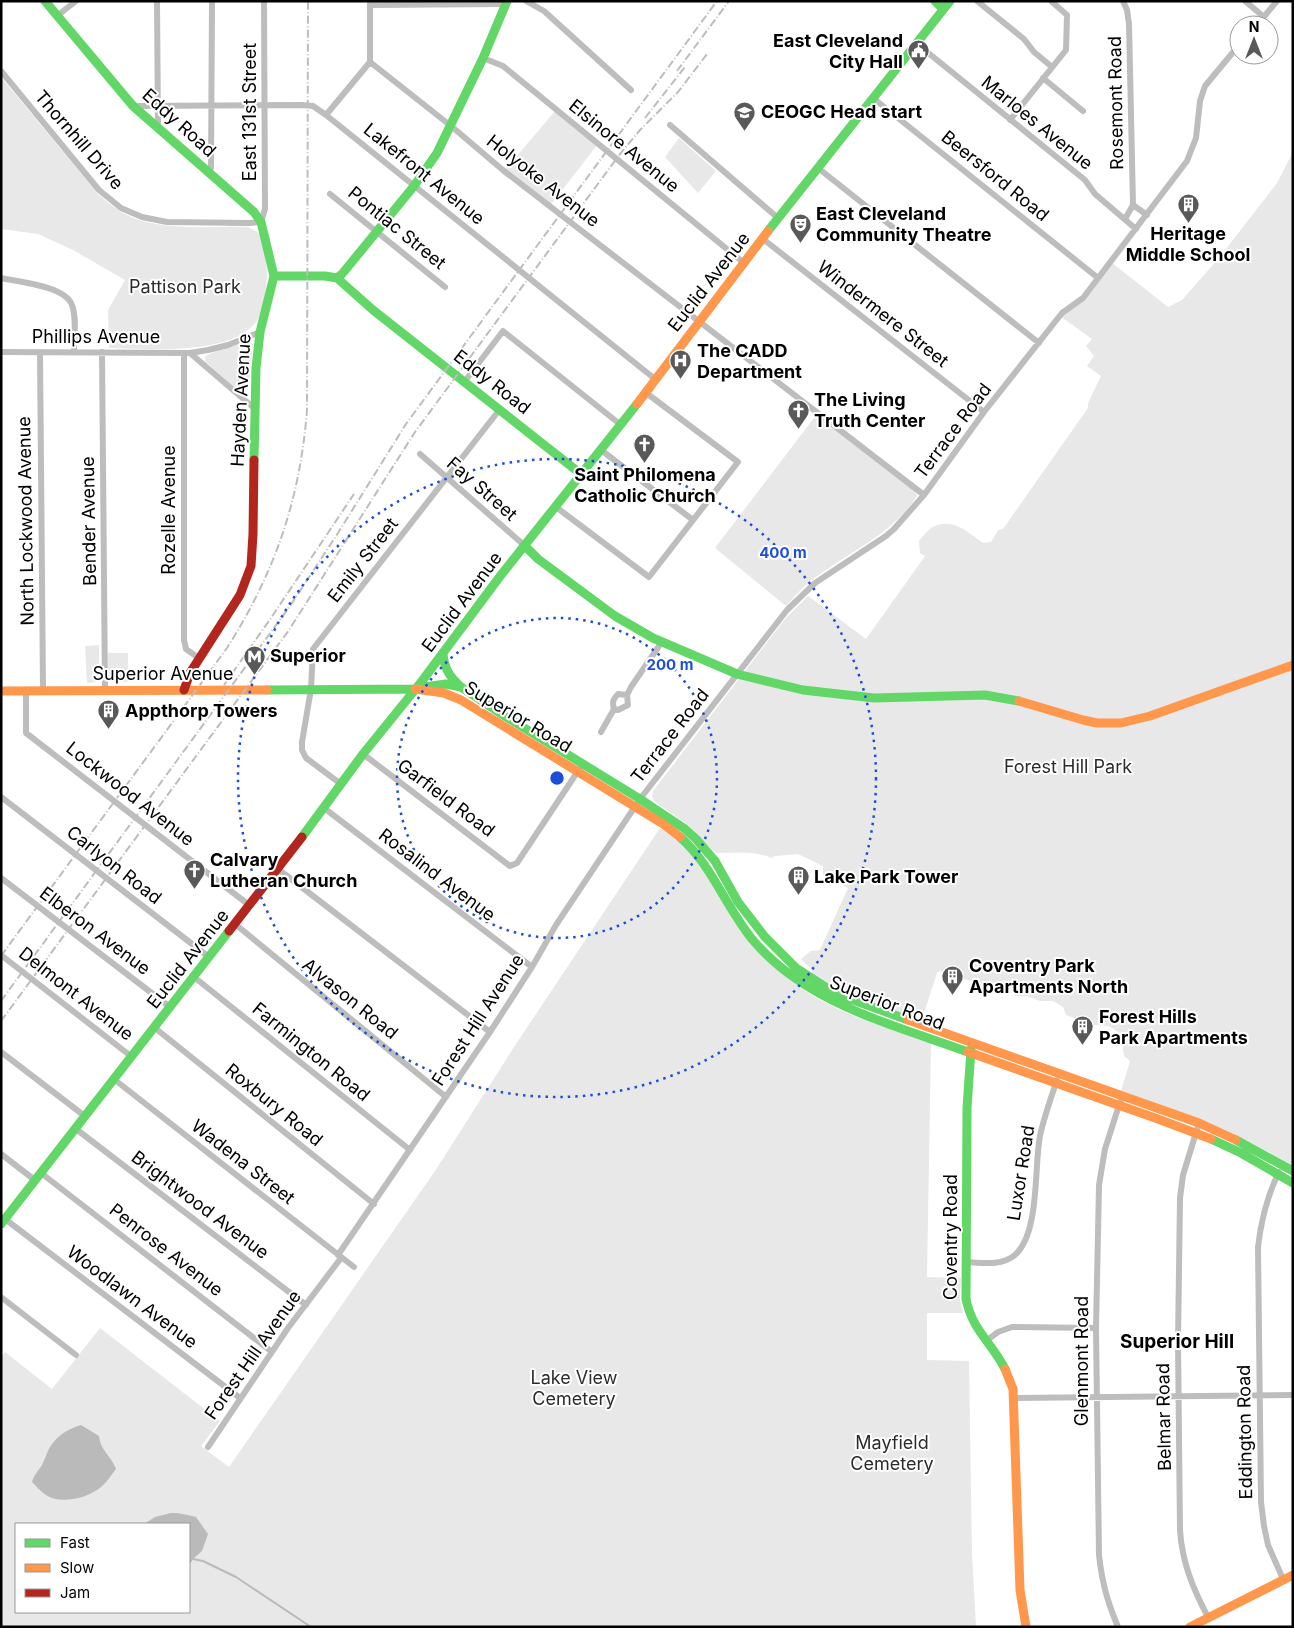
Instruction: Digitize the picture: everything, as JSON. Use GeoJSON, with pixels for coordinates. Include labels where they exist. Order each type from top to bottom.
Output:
{"type":"FeatureCollection","features":[{"type":"Feature","properties":{"kind":"main road","name":"Eddy Road"},"geometry":{"type":"LineString","coordinates":[[45,1],[133,106],[254,212],[261,222],[274,276]]}},
{"type":"Feature","properties":{"kind":"main road"},"geometry":{"type":"LineString","coordinates":[[935,1],[943,9]]}},
{"type":"Feature","properties":{"kind":"main road","name":"Euclid Avenue"},"geometry":{"type":"LineString","coordinates":[[3,1221],[278,869],[363,754],[443,653],[501,575],[621,425],[778,218],[950,1]]}},
{"type":"Feature","properties":{"kind":"main road"},"geometry":{"type":"LineString","coordinates":[[274,276],[326,276],[337,278],[342,274],[414,186],[437,152],[483,58],[506,3]]}},
{"type":"Feature","properties":{"kind":"main road","name":"Hayden Avenue"},"geometry":{"type":"LineString","coordinates":[[184,690],[187,678],[240,595],[251,566],[254,534],[254,408],[256,368],[260,332],[274,276]]}},
{"type":"Feature","properties":{"kind":"main road","name":"Eddy Road"},"geometry":{"type":"LineString","coordinates":[[337,278],[373,310],[581,474]]}},
{"type":"Feature","properties":{"kind":"main road"},"geometry":{"type":"LineString","coordinates":[[525,546],[538,559],[614,616],[661,642],[737,674],[803,690],[874,698],[985,695],[1009,698],[1097,723],[1121,723],[1150,716],[1293,664]]}},
{"type":"Feature","properties":{"kind":"main road"},"geometry":{"type":"LineString","coordinates":[[443,653],[445,669],[449,676],[461,687]]}},
{"type":"Feature","properties":{"kind":"main road","name":"Superior Road"},"geometry":{"type":"LineString","coordinates":[[415,689],[446,684],[461,687],[580,768]]}},
{"type":"Feature","properties":{"kind":"main road","name":"Superior Avenue"},"geometry":{"type":"LineString","coordinates":[[1,691],[415,689]]}},
{"type":"Feature","properties":{"kind":"main road","name":"Superior Road"},"geometry":{"type":"LineString","coordinates":[[415,689],[453,696],[638,803],[690,846],[734,904],[765,938],[796,968],[826,988],[845,997],[973,1043],[1058,1078],[1198,1128],[1283,1164],[1293,1171]]}},
{"type":"Feature","properties":{"kind":"main road","name":"Superior Road"},"geometry":{"type":"LineString","coordinates":[[734,904],[756,944],[783,969],[832,1002],[969,1052],[1058,1078]]}},
{"type":"Feature","properties":{"kind":"main road"},"geometry":{"type":"LineString","coordinates":[[756,944],[765,938]]}},
{"type":"Feature","properties":{"kind":"main road","name":"Coventry Road"},"geometry":{"type":"LineString","coordinates":[[973,1043],[969,1052],[967,1108],[967,1308],[974,1326],[1006,1370],[1014,1398],[1020,1590],[1026,1627]]}},
{"type":"Feature","properties":{"kind":"main road","name":"Superior Road"},"geometry":{"type":"LineString","coordinates":[[1198,1128],[1293,1182]]}},
{"type":"Feature","properties":{"kind":"main road"},"geometry":{"type":"LineString","coordinates":[[1190,1627],[1293,1575]]}},
{"type":"Feature","properties":{"kind":"street"},"geometry":{"type":"LineString","coordinates":[[58,16],[76,1]]}},
{"type":"Feature","properties":{"kind":"street"},"geometry":{"type":"LineString","coordinates":[[157,1],[158,129]]}},
{"type":"Feature","properties":{"kind":"street"},"geometry":{"type":"LineString","coordinates":[[209,172],[211,168],[212,1]]}},
{"type":"Feature","properties":{"kind":"street","name":"East 131st Street"},"geometry":{"type":"LineString","coordinates":[[261,222],[265,209],[264,1]]}},
{"type":"Feature","properties":{"kind":"street"},"geometry":{"type":"LineString","coordinates":[[526,1],[544,11],[631,90]]}},
{"type":"Feature","properties":{"kind":"street"},"geometry":{"type":"LineString","coordinates":[[977,1],[1024,39],[1034,52],[1052,67]]}},
{"type":"Feature","properties":{"kind":"street"},"geometry":{"type":"LineString","coordinates":[[1010,120],[1066,50],[1067,15],[1051,1]]}},
{"type":"Feature","properties":{"kind":"street","name":"Rosemont Road"},"geometry":{"type":"LineString","coordinates":[[1123,1],[1127,10],[1129,24],[1134,205]]}},
{"type":"Feature","properties":{"kind":"street"},"geometry":{"type":"LineString","coordinates":[[1245,1],[1262,15]]}},
{"type":"Feature","properties":{"kind":"street"},"geometry":{"type":"LineString","coordinates":[[1266,15],[1277,1]]}},
{"type":"Feature","properties":{"kind":"street"},"geometry":{"type":"LineString","coordinates":[[326,115],[370,62],[370,3],[506,3]]}},
{"type":"Feature","properties":{"kind":"street","name":"Marloes Avenue"},"geometry":{"type":"LineString","coordinates":[[916,43],[1085,180],[1095,194],[1136,229]]}},
{"type":"Feature","properties":{"kind":"street","name":"Terrace Road"},"geometry":{"type":"LineString","coordinates":[[638,803],[787,610],[822,578],[894,529],[924,495],[984,412],[1062,313],[1083,298],[1181,170],[1190,155],[1196,138],[1200,101],[1205,86],[1229,57]]}},
{"type":"Feature","properties":{"kind":"street","name":"Elsinore Avenue"},"geometry":{"type":"LineString","coordinates":[[483,58],[503,66],[744,263]]}},
{"type":"Feature","properties":{"kind":"street","name":"Holyoke Avenue"},"geometry":{"type":"LineString","coordinates":[[370,62],[451,126],[504,172],[924,495]]}},
{"type":"Feature","properties":{"kind":"street","name":"Thornhill Drive"},"geometry":{"type":"LineString","coordinates":[[1,71],[99,190],[121,208],[142,217],[167,222],[261,222]]}},
{"type":"Feature","properties":{"kind":"street"},"geometry":{"type":"LineString","coordinates":[[1043,78],[1083,111]]}},
{"type":"Feature","properties":{"kind":"street","name":"Beersford Road"},"geometry":{"type":"LineString","coordinates":[[874,98],[1098,278]]}},
{"type":"Feature","properties":{"kind":"street","name":"Lakefront Avenue"},"geometry":{"type":"LineString","coordinates":[[133,106],[309,105],[326,115],[655,379]]}},
{"type":"Feature","properties":{"kind":"street"},"geometry":{"type":"LineString","coordinates":[[670,125],[778,218]]}},
{"type":"Feature","properties":{"kind":"street"},"geometry":{"type":"LineString","coordinates":[[818,168],[1039,343]]}},
{"type":"Feature","properties":{"kind":"street","name":"Pontiac Street"},"geometry":{"type":"LineString","coordinates":[[330,194],[446,287]]}},
{"type":"Feature","properties":{"kind":"street"},"geometry":{"type":"LineString","coordinates":[[1125,219],[1134,205],[1147,215]]}},
{"type":"Feature","properties":{"kind":"street","name":"Windermere Street"},"geometry":{"type":"LineString","coordinates":[[763,239],[984,412]]}},
{"type":"Feature","properties":{"kind":"street"},"geometry":{"type":"LineString","coordinates":[[1,278],[61,292],[72,303],[74,352]]}},
{"type":"Feature","properties":{"kind":"street"},"geometry":{"type":"LineString","coordinates":[[465,381],[503,331],[621,425]]}},
{"type":"Feature","properties":{"kind":"street","name":"Phillips Avenue"},"geometry":{"type":"LineString","coordinates":[[1,352],[187,353],[223,346],[260,332]]}},
{"type":"Feature","properties":{"kind":"street","name":"North Lockwood Avenue"},"geometry":{"type":"LineString","coordinates":[[40,352],[43,690]]}},
{"type":"Feature","properties":{"kind":"street","name":"Bender Avenue"},"geometry":{"type":"LineString","coordinates":[[102,352],[105,690]]}},
{"type":"Feature","properties":{"kind":"street"},"geometry":{"type":"LineString","coordinates":[[187,353],[254,408]]}},
{"type":"Feature","properties":{"kind":"street","name":"Rozelle Avenue"},"geometry":{"type":"LineString","coordinates":[[187,353],[184,640],[186,649],[200,659]]}},
{"type":"Feature","properties":{"kind":"street"},"geometry":{"type":"LineString","coordinates":[[556,507],[649,577],[738,462],[645,392]]}},
{"type":"Feature","properties":{"kind":"street","name":"Emily Street"},"geometry":{"type":"LineString","coordinates":[[341,784],[306,758],[302,750],[311,690],[313,649],[500,409]]}},
{"type":"Feature","properties":{"kind":"street"},"geometry":{"type":"LineString","coordinates":[[600,450],[693,520]]}},
{"type":"Feature","properties":{"kind":"street","name":"Fay Street"},"geometry":{"type":"LineString","coordinates":[[420,454],[525,546]]}},
{"type":"Feature","properties":{"kind":"street"},"geometry":{"type":"LineString","coordinates":[[614,709],[618,710],[628,705],[628,695],[631,687],[661,642]]}},
{"type":"Feature","properties":{"kind":"street","name":"Lockwood Avenue"},"geometry":{"type":"LineString","coordinates":[[26,691],[26,733],[249,905]]}},
{"type":"Feature","properties":{"kind":"street"},"geometry":{"type":"LineString","coordinates":[[601,732],[614,709],[613,699],[618,694],[628,695]]}},
{"type":"Feature","properties":{"kind":"street","name":"Garfield Road"},"geometry":{"type":"LineString","coordinates":[[363,754],[510,866],[517,863],[580,768]]}},
{"type":"Feature","properties":{"kind":"street","name":"Carlyon Road"},"geometry":{"type":"LineString","coordinates":[[1,797],[210,956]]}},
{"type":"Feature","properties":{"kind":"street","name":"Forest Hill Avenue"},"geometry":{"type":"LineString","coordinates":[[208,1447],[240,1398],[340,1257],[490,1032],[532,967],[556,925],[638,803]]}},
{"type":"Feature","properties":{"kind":"street","name":"Rosalind Avenue"},"geometry":{"type":"LineString","coordinates":[[324,808],[532,967]]}},
{"type":"Feature","properties":{"kind":"street"},"geometry":{"type":"LineString","coordinates":[[278,869],[490,1032]]}},
{"type":"Feature","properties":{"kind":"street","name":"Elberon Avenue"},"geometry":{"type":"LineString","coordinates":[[1,878],[170,1008]]}},
{"type":"Feature","properties":{"kind":"street","name":"Alvason Road"},"geometry":{"type":"LineString","coordinates":[[235,924],[446,1097]]}},
{"type":"Feature","properties":{"kind":"street","name":"Delmont Avenue"},"geometry":{"type":"LineString","coordinates":[[1,955],[132,1056]]}},
{"type":"Feature","properties":{"kind":"street","name":"Farmington Road"},"geometry":{"type":"LineString","coordinates":[[194,977],[410,1150]]}},
{"type":"Feature","properties":{"kind":"street","name":"Roxbury Road"},"geometry":{"type":"LineString","coordinates":[[155,1028],[374,1204]]}},
{"type":"Feature","properties":{"kind":"street"},"geometry":{"type":"LineString","coordinates":[[1,1052],[86,1117]]}},
{"type":"Feature","properties":{"kind":"street","name":"Luxor Road"},"geometry":{"type":"LineString","coordinates":[[966,1262],[997,1263],[1016,1254],[1022,1246],[1031,1222],[1034,1205],[1040,1135],[1058,1078]]}},
{"type":"Feature","properties":{"kind":"street","name":"Wadena Street"},"geometry":{"type":"LineString","coordinates":[[114,1080],[354,1267]]}},
{"type":"Feature","properties":{"kind":"street","name":"Glenmont Road"},"geometry":{"type":"LineString","coordinates":[[1118,1627],[1106,1597],[1099,1554],[1096,1328],[1099,1186],[1105,1149],[1120,1100]]}},
{"type":"Feature","properties":{"kind":"street","name":"Belmar Road"},"geometry":{"type":"LineString","coordinates":[[1198,1128],[1183,1175],[1180,1198],[1178,1342],[1181,1544],[1190,1579],[1208,1617]]}},
{"type":"Feature","properties":{"kind":"street","name":"Brightwood Avenue"},"geometry":{"type":"LineString","coordinates":[[76,1129],[306,1305]]}},
{"type":"Feature","properties":{"kind":"street","name":"Penrose Avenue"},"geometry":{"type":"LineString","coordinates":[[1,1154],[39,1177],[272,1352]]}},
{"type":"Feature","properties":{"kind":"street","name":"Eddington Road"},"geometry":{"type":"LineString","coordinates":[[1283,1164],[1267,1201],[1258,1246],[1262,1514],[1268,1545],[1283,1580]]}},
{"type":"Feature","properties":{"kind":"street","name":"Woodlawn Avenue"},"geometry":{"type":"LineString","coordinates":[[3,1221],[240,1398]]}},
{"type":"Feature","properties":{"kind":"street"},"geometry":{"type":"LineString","coordinates":[[1,1297],[76,1355]]}},
{"type":"Feature","properties":{"kind":"street"},"geometry":{"type":"LineString","coordinates":[[986,1341],[998,1332],[1012,1327],[1096,1328]]}},
{"type":"Feature","properties":{"kind":"street"},"geometry":{"type":"LineString","coordinates":[[1014,1398],[1293,1396]]}},
{"type":"Feature","properties":{"kind":"green space","name":"Pattison Park"},"geometry":{"type":"Polygon","coordinates":[[[1,77],[99,195],[120,211],[134,218],[161,225],[248,227],[259,233],[265,253],[267,275],[260,315],[256,322],[244,333],[228,341],[208,345],[165,349],[109,348],[108,310],[125,280],[73,250],[38,234],[1,229],[1,77]]]}},
{"type":"Feature","properties":{"kind":"green space"},"geometry":{"type":"Polygon","coordinates":[[[556,110],[598,144],[549,207],[504,171],[556,110]]]}},
{"type":"Feature","properties":{"kind":"green space"},"geometry":{"type":"Polygon","coordinates":[[[679,138],[716,171],[698,193],[665,157],[679,138]]]}},
{"type":"Feature","properties":{"kind":"green space","name":"Forest Hill Park"},"geometry":{"type":"Polygon","coordinates":[[[1293,152],[1293,1166],[1230,1133],[1121,1091],[1130,1061],[1124,1056],[1121,1034],[1109,1026],[1094,1025],[1066,1015],[1063,1007],[1053,1001],[1040,1001],[1027,996],[1015,996],[1010,988],[983,984],[939,971],[923,1016],[915,1013],[914,1018],[846,994],[811,974],[812,970],[801,959],[811,951],[820,950],[848,888],[823,875],[823,866],[798,854],[771,858],[751,853],[715,853],[688,825],[655,802],[652,797],[653,791],[785,619],[808,596],[866,639],[925,556],[920,553],[919,541],[931,528],[940,524],[953,525],[966,530],[983,543],[991,542],[998,530],[1003,529],[1088,408],[1088,403],[1101,376],[1087,366],[1094,356],[1086,346],[1092,339],[1060,316],[1083,298],[1111,262],[1168,307],[1182,300],[1219,258],[1277,183],[1293,152]]]}},
{"type":"Feature","properties":{"kind":"green space"},"geometry":{"type":"Polygon","coordinates":[[[247,341],[253,345],[249,387],[244,391],[238,391],[205,361],[205,357],[247,341]]]}},
{"type":"Feature","properties":{"kind":"green space"},"geometry":{"type":"Polygon","coordinates":[[[817,414],[915,490],[917,496],[894,523],[811,581],[786,606],[715,548],[817,414]]]}},
{"type":"Feature","properties":{"kind":"green space"},"geometry":{"type":"Polygon","coordinates":[[[99,645],[99,681],[87,683],[85,646],[99,645]]]}},
{"type":"Feature","properties":{"kind":"green space"},"geometry":{"type":"Polygon","coordinates":[[[108,653],[128,653],[128,682],[111,682],[108,680],[108,653]]]}},
{"type":"Feature","properties":{"kind":"green space","name":"Lake View Cemetery"},"geometry":{"type":"Polygon","coordinates":[[[660,828],[682,844],[693,855],[706,873],[741,932],[761,955],[785,976],[811,995],[838,1009],[931,1043],[927,1277],[961,1278],[960,1300],[963,1313],[927,1313],[927,1360],[969,1361],[972,1554],[976,1627],[1,1627],[1,1357],[5,1352],[52,1389],[100,1328],[220,1421],[201,1446],[229,1467],[435,1171],[514,1047],[660,828]]]}},
{"type":"Feature","properties":{"kind":"shaded area"},"geometry":{"type":"Polygon","coordinates":[[[81,1425],[99,1436],[104,1450],[116,1469],[96,1491],[74,1499],[59,1500],[52,1498],[40,1491],[32,1482],[56,1439],[72,1428],[81,1425]]]}},
{"type":"Feature","properties":{"kind":"shaded area"},"geometry":{"type":"Polygon","coordinates":[[[171,1513],[196,1517],[208,1534],[202,1551],[190,1564],[190,1523],[146,1523],[155,1517],[171,1513]]]}},
{"type":"Feature","properties":{"kind":"waterway"},"geometry":{"type":"LineString","coordinates":[[193,1559],[203,1561],[236,1577],[311,1627]]}},
{"type":"Feature","properties":{"kind":"railway"},"geometry":{"type":"LineString","coordinates":[[1,956],[227,648],[259,591],[272,563],[282,534],[298,474],[304,443],[307,410],[308,1]]}},
{"type":"Feature","properties":{"kind":"railway"},"geometry":{"type":"LineString","coordinates":[[1,1001],[290,606],[406,424],[717,1]]}},
{"type":"Feature","properties":{"kind":"railway"},"geometry":{"type":"LineString","coordinates":[[677,71],[729,1]]}},
{"type":"Feature","properties":{"kind":"railway"},"geometry":{"type":"LineString","coordinates":[[1,1021],[289,630],[415,432],[620,154],[640,130],[678,92],[707,54]]}},
{"type":"Feature","properties":{"kind":"railway"},"geometry":{"type":"LineString","coordinates":[[645,118],[685,67]]}},
{"type":"Feature","properties":{"kind":"railway"},"geometry":{"type":"LineString","coordinates":[[224,685],[354,494]]}},
{"type":"Feature","properties":{"kind":"traffic: fast"},"geometry":{"type":"LineString","coordinates":[[45,1],[133,106],[254,212],[261,222],[274,276]]}},
{"type":"Feature","properties":{"kind":"traffic: fast"},"geometry":{"type":"LineString","coordinates":[[254,460],[256,368],[260,332],[274,276],[325,276],[337,278],[342,274],[414,186],[437,153],[483,58],[507,1]]}},
{"type":"Feature","properties":{"kind":"traffic: fast"},"geometry":{"type":"LineString","coordinates":[[935,1],[943,9]]}},
{"type":"Feature","properties":{"kind":"traffic: fast"},"geometry":{"type":"LineString","coordinates":[[768,231],[950,1]]}},
{"type":"Feature","properties":{"kind":"traffic: fast"},"geometry":{"type":"LineString","coordinates":[[337,278],[373,310],[581,474]]}},
{"type":"Feature","properties":{"kind":"traffic: fast"},"geometry":{"type":"LineString","coordinates":[[302,837],[363,754],[422,681],[501,575],[637,404]]}},
{"type":"Feature","properties":{"kind":"traffic: fast"},"geometry":{"type":"LineString","coordinates":[[525,546],[538,559],[615,616],[653,638],[737,674],[803,690],[874,698],[985,695],[1019,701]]}},
{"type":"Feature","properties":{"kind":"traffic: fast"},"geometry":{"type":"LineString","coordinates":[[443,653],[448,672],[461,687]]}},
{"type":"Feature","properties":{"kind":"traffic: fast"},"geometry":{"type":"LineString","coordinates":[[424,687],[446,684],[461,687],[685,829],[715,861],[738,902],[765,937],[796,968],[845,997],[908,1020]]}},
{"type":"Feature","properties":{"kind":"traffic: fast"},"geometry":{"type":"LineString","coordinates":[[267,690],[415,689]]}},
{"type":"Feature","properties":{"kind":"traffic: fast"},"geometry":{"type":"LineString","coordinates":[[680,837],[701,860],[752,939],[774,961],[798,980],[824,996],[880,1021],[968,1052]]}},
{"type":"Feature","properties":{"kind":"traffic: fast"},"geometry":{"type":"LineString","coordinates":[[1,1224],[229,931]]}},
{"type":"Feature","properties":{"kind":"traffic: fast"},"geometry":{"type":"LineString","coordinates":[[971,1049],[967,1108],[966,1299],[978,1328],[1005,1369]]}},
{"type":"Feature","properties":{"kind":"traffic: fast"},"geometry":{"type":"LineString","coordinates":[[1211,1139],[1241,1153],[1293,1183]]}},
{"type":"Feature","properties":{"kind":"traffic: fast"},"geometry":{"type":"LineString","coordinates":[[1236,1140],[1293,1171]]}},
{"type":"Feature","properties":{"kind":"traffic: slow"},"geometry":{"type":"LineString","coordinates":[[637,404],[768,231]]}},
{"type":"Feature","properties":{"kind":"traffic: slow"},"geometry":{"type":"LineString","coordinates":[[1019,701],[1083,720],[1097,723],[1121,723],[1150,716],[1293,665]]}},
{"type":"Feature","properties":{"kind":"traffic: slow"},"geometry":{"type":"LineString","coordinates":[[415,689],[444,693],[461,700],[663,824],[680,837]]}},
{"type":"Feature","properties":{"kind":"traffic: slow"},"geometry":{"type":"LineString","coordinates":[[1,691],[267,690]]}},
{"type":"Feature","properties":{"kind":"traffic: slow"},"geometry":{"type":"LineString","coordinates":[[908,1020],[1199,1123],[1236,1140]]}},
{"type":"Feature","properties":{"kind":"traffic: slow"},"geometry":{"type":"LineString","coordinates":[[968,1052],[1211,1139]]}},
{"type":"Feature","properties":{"kind":"traffic: slow"},"geometry":{"type":"LineString","coordinates":[[1005,1369],[1013,1389],[1020,1590],[1026,1627]]}},
{"type":"Feature","properties":{"kind":"traffic: slow"},"geometry":{"type":"LineString","coordinates":[[1190,1627],[1293,1575]]}},
{"type":"Feature","properties":{"kind":"traffic: jam"},"geometry":{"type":"LineString","coordinates":[[184,690],[190,673],[240,595],[251,566],[254,460]]}},
{"type":"Feature","properties":{"kind":"traffic: jam"},"geometry":{"type":"LineString","coordinates":[[229,931],[302,837]]}},
{"type":"Feature","properties":{"kind":"place","name":"East Cleveland City Hall"},"geometry":{"type":"Point","coordinates":[919,70]}},
{"type":"Feature","properties":{"kind":"place","name":"CEOGC Head start"},"geometry":{"type":"Point","coordinates":[745,131]}},
{"type":"Feature","properties":{"kind":"place","name":"Heritage Middle School"},"geometry":{"type":"Point","coordinates":[1188,223]}},
{"type":"Feature","properties":{"kind":"place","name":"East Cleveland Community Theatre"},"geometry":{"type":"Point","coordinates":[800,243]}},
{"type":"Feature","properties":{"kind":"place","name":"The CADD Department"},"geometry":{"type":"Point","coordinates":[681,380]}},
{"type":"Feature","properties":{"kind":"place","name":"The Living Truth Center"},"geometry":{"type":"Point","coordinates":[798,429]}},
{"type":"Feature","properties":{"kind":"place","name":"Saint Philomena Catholic Church"},"geometry":{"type":"Point","coordinates":[645,464]}},
{"type":"Feature","properties":{"kind":"place","name":"Superior"},"geometry":{"type":"Point","coordinates":[254,675]}},
{"type":"Feature","properties":{"kind":"place","name":"Appthorp Towers"},"geometry":{"type":"Point","coordinates":[109,730]}},
{"type":"Feature","properties":{"kind":"place","name":"Calvary Lutheran Church"},"geometry":{"type":"Point","coordinates":[194,889]}},
{"type":"Feature","properties":{"kind":"place","name":"Lake Park Tower"},"geometry":{"type":"Point","coordinates":[798,896]}},
{"type":"Feature","properties":{"kind":"place","name":"Coventry Park Apartments North"},"geometry":{"type":"Point","coordinates":[953,995]}},
{"type":"Feature","properties":{"kind":"place","name":"Forest Hills Park Apartments"},"geometry":{"type":"Point","coordinates":[1083,1046]}},
{"type":"Feature","properties":{"kind":"district","name":"Superior Hill"},"geometry":{"type":"Point","coordinates":[1177,1341]}},
{"type":"Feature","properties":{"kind":"park label","name":"Mayfield Cemetery"},"geometry":{"type":"Point","coordinates":[892,1454]}}]}
